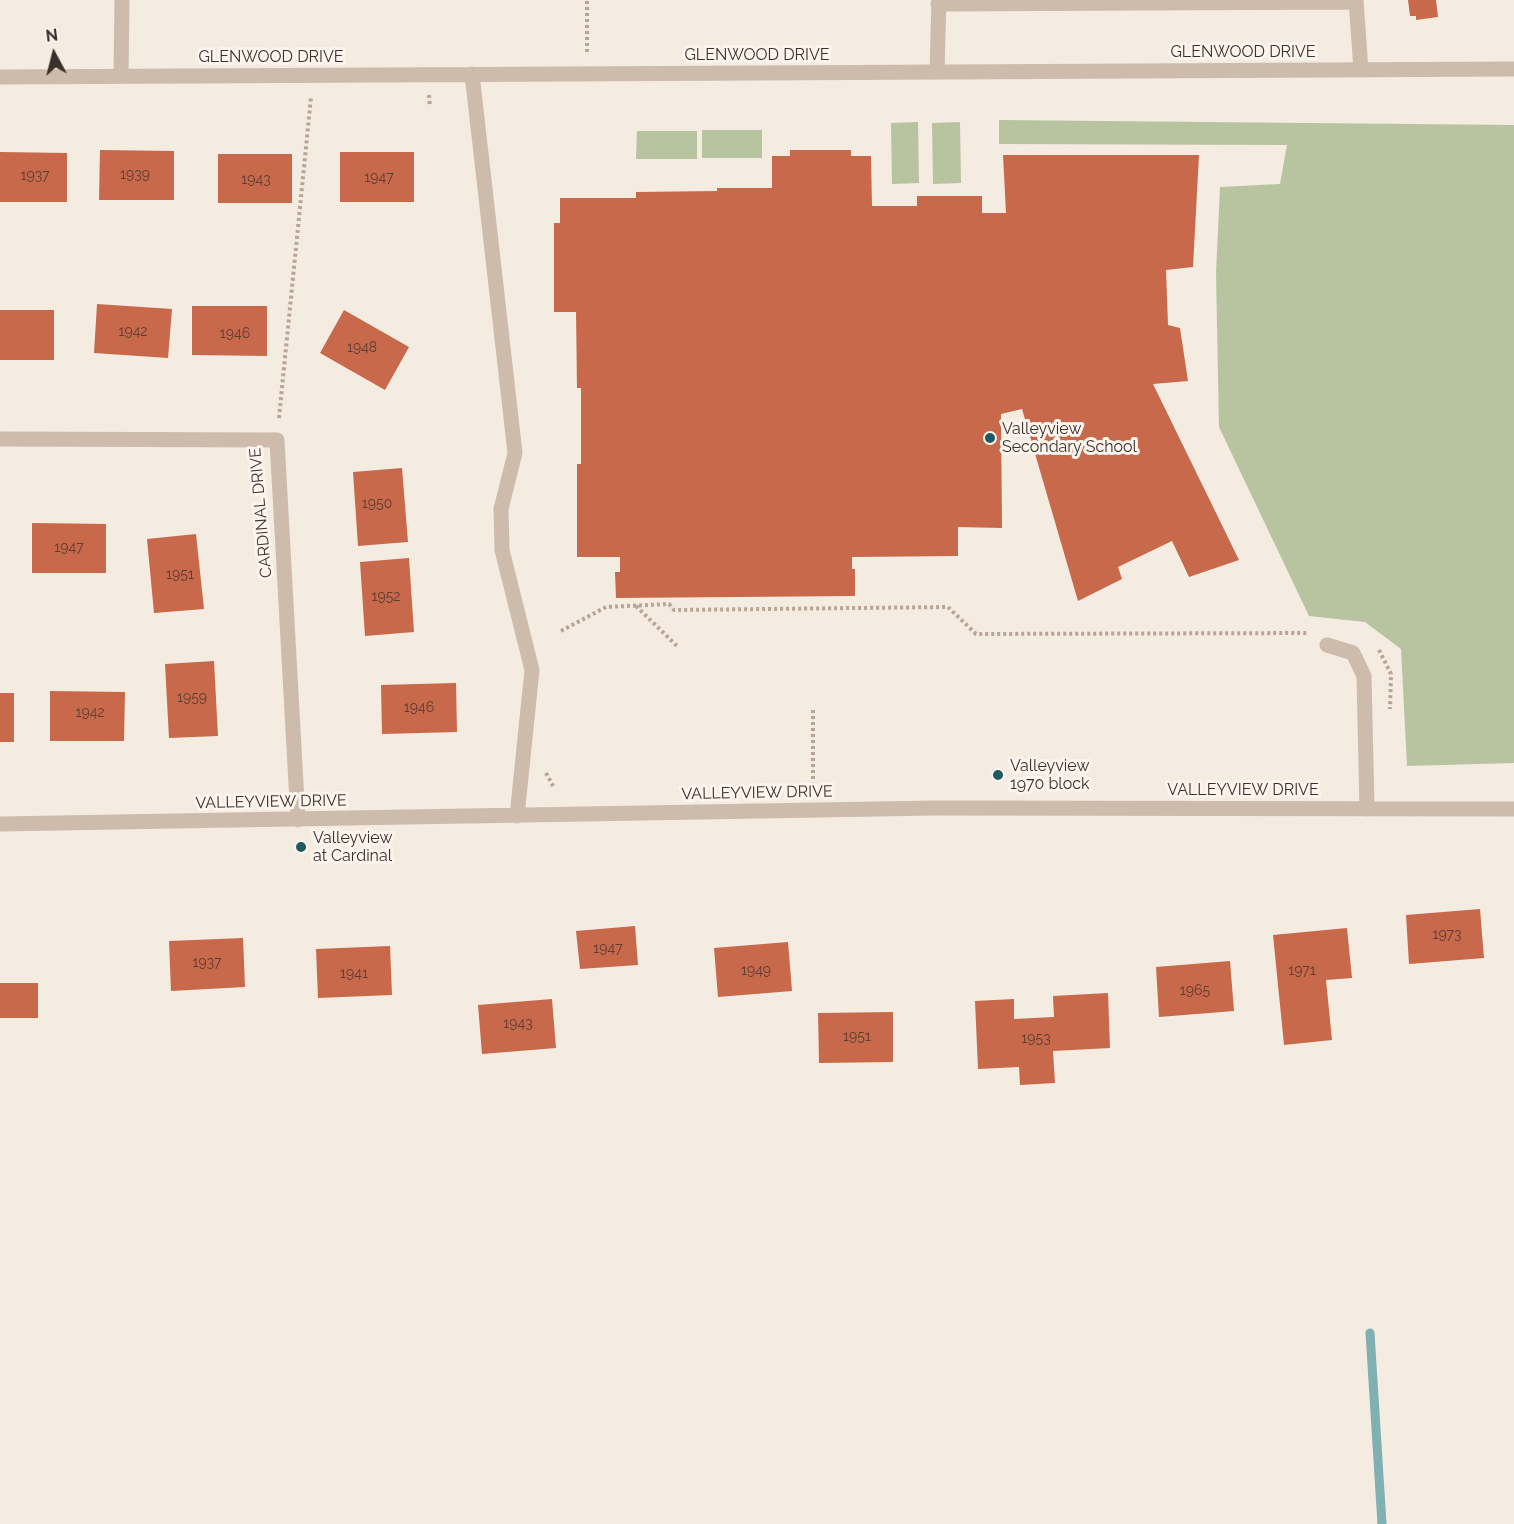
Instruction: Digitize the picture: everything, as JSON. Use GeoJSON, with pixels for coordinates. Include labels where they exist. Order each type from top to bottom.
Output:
{"type":"FeatureCollection","features":[{"type":"Feature","properties":{"kind":"street"},"geometry":{"type":"LineString","coordinates":[[121,76],[122,0]]}},
{"type":"Feature","properties":{"kind":"street"},"geometry":{"type":"LineString","coordinates":[[937,72],[938,2],[1356,1],[1361,70]]}},
{"type":"Feature","properties":{"kind":"street","name":"GLENWOOD DRIVE"},"geometry":{"type":"LineString","coordinates":[[0,77],[1514,69]]}},
{"type":"Feature","properties":{"kind":"street"},"geometry":{"type":"LineString","coordinates":[[472,74],[515,453],[501,509],[502,550],[532,670],[517,816]]}},
{"type":"Feature","properties":{"kind":"street","name":"CARDINAL DRIVE"},"geometry":{"type":"LineString","coordinates":[[0,439],[277,440],[298,820]]}},
{"type":"Feature","properties":{"kind":"street"},"geometry":{"type":"LineString","coordinates":[[1324,639],[1353,653],[1364,676],[1367,809]]}},
{"type":"Feature","properties":{"kind":"street","name":"VALLEYVIEW DRIVE"},"geometry":{"type":"LineString","coordinates":[[0,824],[934,808],[1514,809]]}},
{"type":"Feature","properties":{"kind":"path"},"geometry":{"type":"LineString","coordinates":[[587,0],[587,74]]}},
{"type":"Feature","properties":{"kind":"path"},"geometry":{"type":"LineString","coordinates":[[277,440],[313,75]]}},
{"type":"Feature","properties":{"kind":"path"},"geometry":{"type":"LineString","coordinates":[[561,631],[606,607],[669,603],[674,610],[948,607],[976,634],[1324,639]]}},
{"type":"Feature","properties":{"kind":"path"},"geometry":{"type":"LineString","coordinates":[[636,605],[677,646]]}},
{"type":"Feature","properties":{"kind":"path"},"geometry":{"type":"LineString","coordinates":[[1377,647],[1384,656],[1391,674],[1390,710]]}},
{"type":"Feature","properties":{"kind":"path"},"geometry":{"type":"LineString","coordinates":[[813,710],[813,784]]}},
{"type":"Feature","properties":{"kind":"green space"},"geometry":{"type":"Polygon","coordinates":[[[999,120],[1514,125],[1514,763],[1407,766],[1401,649],[1365,622],[1309,616],[1219,427],[1216,273],[1220,187],[1280,184],[1287,145],[999,144],[999,120]]]}},
{"type":"Feature","properties":{"kind":"green space"},"geometry":{"type":"Polygon","coordinates":[[[918,122],[919,183],[892,184],[891,123],[918,122]]]}},
{"type":"Feature","properties":{"kind":"green space"},"geometry":{"type":"Polygon","coordinates":[[[960,122],[961,183],[933,184],[932,123],[960,122]]]}},
{"type":"Feature","properties":{"kind":"green space"},"geometry":{"type":"Polygon","coordinates":[[[702,130],[762,130],[762,158],[702,158],[702,130]]]}},
{"type":"Feature","properties":{"kind":"green space"},"geometry":{"type":"Polygon","coordinates":[[[637,131],[697,131],[697,159],[636,159],[637,131]]]}},
{"type":"Feature","properties":{"kind":"building"},"geometry":{"type":"Polygon","coordinates":[[[1408,0],[1436,0],[1438,17],[1416,20],[1416,16],[1410,16],[1408,0]]]}},
{"type":"Feature","properties":{"kind":"building"},"geometry":{"type":"Polygon","coordinates":[[[100,150],[174,151],[174,200],[99,200],[100,150]]]}},
{"type":"Feature","properties":{"kind":"building"},"geometry":{"type":"Polygon","coordinates":[[[790,150],[851,150],[851,156],[871,156],[872,206],[917,206],[917,196],[982,196],[982,213],[1006,213],[1003,155],[1199,155],[1193,267],[1166,270],[1168,325],[1180,328],[1188,381],[1153,384],[1239,560],[1189,577],[1172,541],[1118,567],[1122,579],[1078,601],[1022,409],[1001,414],[1002,528],[958,527],[958,556],[852,557],[852,569],[855,569],[855,596],[616,598],[615,572],[620,572],[620,557],[577,557],[577,464],[581,464],[581,388],[577,388],[576,312],[554,312],[554,223],[560,223],[560,198],[636,198],[636,192],[772,188],[772,156],[790,156],[790,150]]]}},
{"type":"Feature","properties":{"kind":"building"},"geometry":{"type":"Polygon","coordinates":[[[0,152],[67,153],[67,202],[0,202],[0,152]]]}},
{"type":"Feature","properties":{"kind":"building"},"geometry":{"type":"Polygon","coordinates":[[[340,152],[414,152],[414,202],[340,202],[340,152]]]}},
{"type":"Feature","properties":{"kind":"building"},"geometry":{"type":"Polygon","coordinates":[[[218,154],[292,154],[292,203],[218,203],[218,154]]]}},
{"type":"Feature","properties":{"kind":"building"},"geometry":{"type":"Polygon","coordinates":[[[97,304],[172,309],[168,358],[94,353],[97,304]]]}},
{"type":"Feature","properties":{"kind":"building"},"geometry":{"type":"Polygon","coordinates":[[[192,306],[267,306],[267,356],[192,355],[192,306]]]}},
{"type":"Feature","properties":{"kind":"building"},"geometry":{"type":"Polygon","coordinates":[[[0,310],[54,310],[54,360],[0,360],[0,310]]]}},
{"type":"Feature","properties":{"kind":"building"},"geometry":{"type":"Polygon","coordinates":[[[344,310],[409,347],[385,390],[320,353],[344,310]]]}},
{"type":"Feature","properties":{"kind":"building"},"geometry":{"type":"Polygon","coordinates":[[[402,468],[408,542],[358,546],[353,472],[402,468]]]}},
{"type":"Feature","properties":{"kind":"building"},"geometry":{"type":"Polygon","coordinates":[[[32,523],[106,524],[106,573],[32,573],[32,523]]]}},
{"type":"Feature","properties":{"kind":"building"},"geometry":{"type":"Polygon","coordinates":[[[196,534],[204,609],[154,613],[147,539],[196,534]]]}},
{"type":"Feature","properties":{"kind":"building"},"geometry":{"type":"Polygon","coordinates":[[[409,558],[414,632],[365,636],[360,562],[409,558]]]}},
{"type":"Feature","properties":{"kind":"building"},"geometry":{"type":"Polygon","coordinates":[[[214,661],[218,736],[169,738],[165,664],[214,661]]]}},
{"type":"Feature","properties":{"kind":"building"},"geometry":{"type":"Polygon","coordinates":[[[456,683],[457,732],[382,734],[381,685],[456,683]]]}},
{"type":"Feature","properties":{"kind":"building"},"geometry":{"type":"Polygon","coordinates":[[[50,691],[125,692],[124,741],[50,741],[50,691]]]}},
{"type":"Feature","properties":{"kind":"building"},"geometry":{"type":"Polygon","coordinates":[[[0,693],[14,693],[14,742],[0,742],[0,693]]]}},
{"type":"Feature","properties":{"kind":"building"},"geometry":{"type":"Polygon","coordinates":[[[1480,909],[1484,958],[1409,964],[1406,915],[1480,909]]]}},
{"type":"Feature","properties":{"kind":"building"},"geometry":{"type":"Polygon","coordinates":[[[635,926],[638,965],[580,969],[576,931],[635,926]]]}},
{"type":"Feature","properties":{"kind":"building"},"geometry":{"type":"Polygon","coordinates":[[[1347,928],[1352,978],[1326,980],[1332,1040],[1284,1045],[1273,935],[1347,928]]]}},
{"type":"Feature","properties":{"kind":"building"},"geometry":{"type":"Polygon","coordinates":[[[243,938],[245,987],[171,991],[169,941],[243,938]]]}},
{"type":"Feature","properties":{"kind":"building"},"geometry":{"type":"Polygon","coordinates":[[[788,942],[792,991],[718,997],[714,948],[788,942]]]}},
{"type":"Feature","properties":{"kind":"building"},"geometry":{"type":"Polygon","coordinates":[[[390,946],[392,995],[318,998],[316,949],[390,946]]]}},
{"type":"Feature","properties":{"kind":"building"},"geometry":{"type":"Polygon","coordinates":[[[1230,961],[1234,1011],[1159,1017],[1156,967],[1230,961]]]}},
{"type":"Feature","properties":{"kind":"building"},"geometry":{"type":"Polygon","coordinates":[[[0,983],[38,983],[38,1018],[0,1018],[0,983]]]}},
{"type":"Feature","properties":{"kind":"building"},"geometry":{"type":"Polygon","coordinates":[[[1108,993],[1110,1048],[1053,1051],[1055,1083],[1020,1085],[1019,1067],[978,1069],[975,1001],[1014,999],[1014,1019],[1054,1017],[1053,996],[1108,993]]]}},
{"type":"Feature","properties":{"kind":"building"},"geometry":{"type":"Polygon","coordinates":[[[552,999],[556,1048],[482,1054],[478,1005],[552,999]]]}},
{"type":"Feature","properties":{"kind":"building"},"geometry":{"type":"Polygon","coordinates":[[[893,1012],[893,1062],[819,1063],[818,1013],[893,1012]]]}},
{"type":"Feature","properties":{"kind":"waterway"},"geometry":{"type":"LineString","coordinates":[[1370,1333],[1382,1524]]}},
{"type":"Feature","properties":{"kind":"place","name":"Valleyview Secondary School"},"geometry":{"type":"Point","coordinates":[990,438]}},
{"type":"Feature","properties":{"kind":"place","name":"Valleyview 1970 block"},"geometry":{"type":"Point","coordinates":[998,775]}},
{"type":"Feature","properties":{"kind":"place","name":"Valleyview at Cardinal"},"geometry":{"type":"Point","coordinates":[301,847]}}]}
